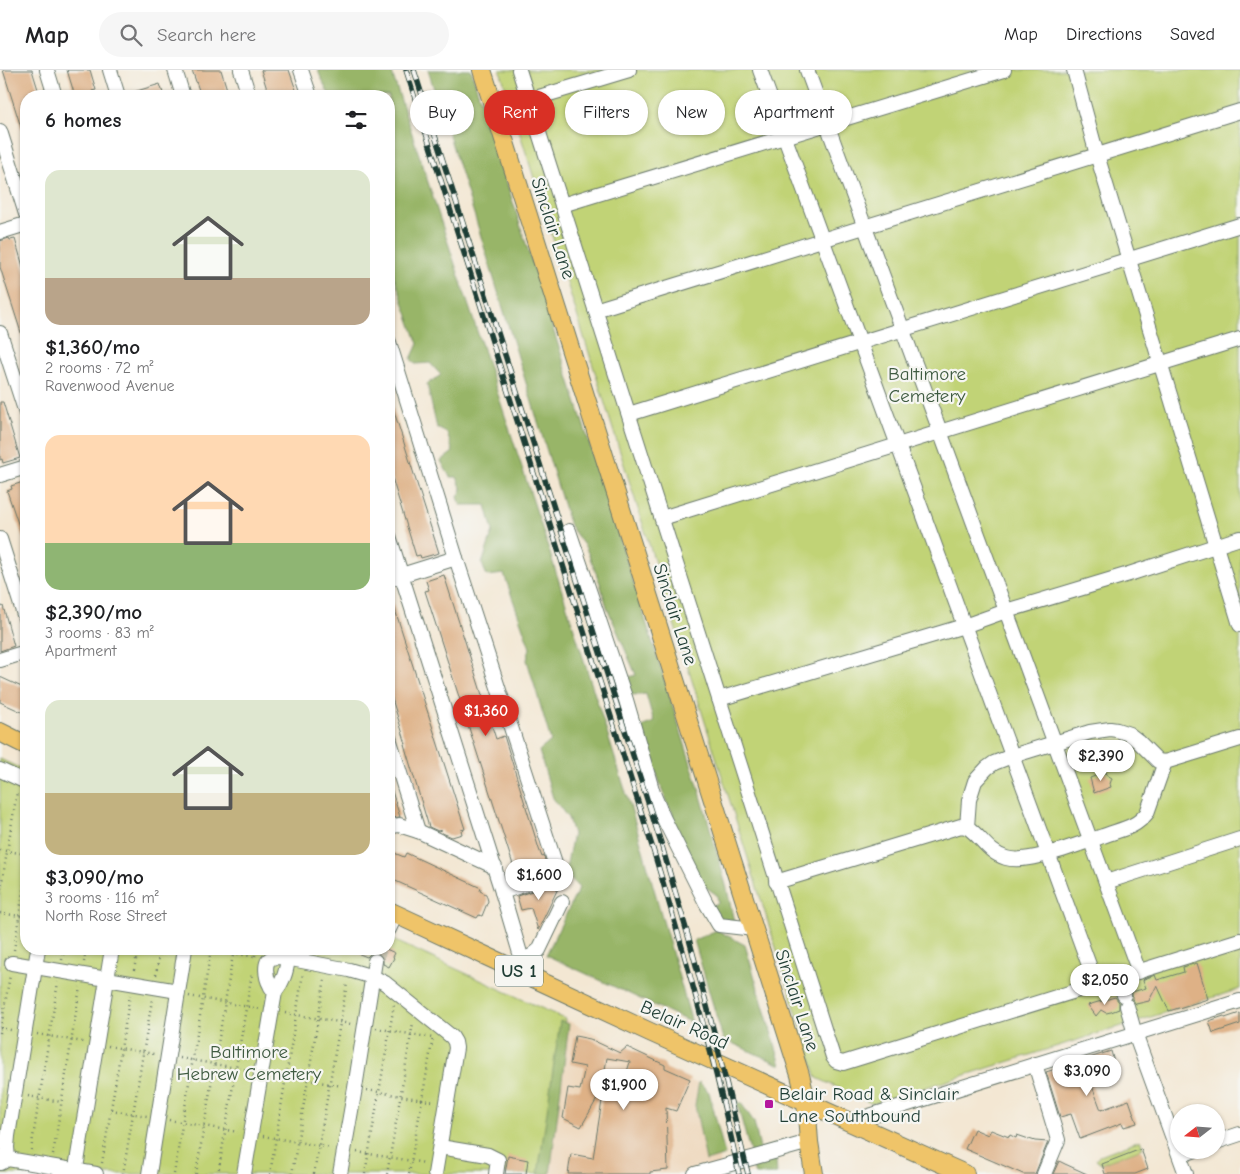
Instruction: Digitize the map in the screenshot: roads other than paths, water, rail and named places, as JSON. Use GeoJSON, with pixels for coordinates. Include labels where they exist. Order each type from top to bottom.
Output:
{"type":"FeatureCollection","features":[{"type":"Feature","properties":{"kind":"main road","name":"Sinclair Lane"},"geometry":{"type":"LineString","coordinates":[[482,70],[800,1075],[806,1101],[814,1174]]}},
{"type":"Feature","properties":{"kind":"main road"},"geometry":{"type":"LineString","coordinates":[[0,732],[20,742]]}},
{"type":"Feature","properties":{"kind":"main road","name":"Belair Road"},"geometry":{"type":"LineString","coordinates":[[395,919],[519,965],[650,1032],[965,1174]]}},
{"type":"Feature","properties":{"kind":"street"},"geometry":{"type":"LineString","coordinates":[[47,70],[53,90]]}},
{"type":"Feature","properties":{"kind":"street"},"geometry":{"type":"LineString","coordinates":[[110,70],[116,90]]}},
{"type":"Feature","properties":{"kind":"street"},"geometry":{"type":"LineString","coordinates":[[175,70],[181,90]]}},
{"type":"Feature","properties":{"kind":"street"},"geometry":{"type":"LineString","coordinates":[[241,70],[248,90]]}},
{"type":"Feature","properties":{"kind":"street"},"geometry":{"type":"LineString","coordinates":[[301,70],[308,90]]}},
{"type":"Feature","properties":{"kind":"street"},"geometry":{"type":"LineString","coordinates":[[519,70],[526,90]]}},
{"type":"Feature","properties":{"kind":"street"},"geometry":{"type":"LineString","coordinates":[[555,92],[629,70]]}},
{"type":"Feature","properties":{"kind":"street"},"geometry":{"type":"LineString","coordinates":[[760,70],[1096,984]]}},
{"type":"Feature","properties":{"kind":"street"},"geometry":{"type":"LineString","coordinates":[[807,70],[814,90]]}},
{"type":"Feature","properties":{"kind":"street"},"geometry":{"type":"LineString","coordinates":[[852,116],[1004,70]]}},
{"type":"Feature","properties":{"kind":"street"},"geometry":{"type":"LineString","coordinates":[[1074,70],[1160,363],[1240,625]]}},
{"type":"Feature","properties":{"kind":"street"},"geometry":{"type":"LineString","coordinates":[[595,310],[1240,111]]}},
{"type":"Feature","properties":{"kind":"street"},"geometry":{"type":"LineString","coordinates":[[0,131],[20,195]]}},
{"type":"Feature","properties":{"kind":"street"},"geometry":{"type":"LineString","coordinates":[[540,135],[833,1058],[836,1061],[843,1062],[1240,940]]}},
{"type":"Feature","properties":{"kind":"street"},"geometry":{"type":"LineString","coordinates":[[562,205],[794,135]]}},
{"type":"Feature","properties":{"kind":"street"},"geometry":{"type":"LineString","coordinates":[[831,135],[1139,972]]}},
{"type":"Feature","properties":{"kind":"street"},"geometry":{"type":"LineString","coordinates":[[629,414],[1240,225]]}},
{"type":"Feature","properties":{"kind":"street"},"geometry":{"type":"LineString","coordinates":[[0,232],[20,226]]}},
{"type":"Feature","properties":{"kind":"street"},"geometry":{"type":"LineString","coordinates":[[0,333],[20,395]]}},
{"type":"Feature","properties":{"kind":"street"},"geometry":{"type":"LineString","coordinates":[[662,518],[1240,338]]}},
{"type":"Feature","properties":{"kind":"street"},"geometry":{"type":"LineString","coordinates":[[395,365],[556,866],[550,876],[502,892]]}},
{"type":"Feature","properties":{"kind":"street"},"geometry":{"type":"LineString","coordinates":[[0,475],[20,469]]}},
{"type":"Feature","properties":{"kind":"street"},"geometry":{"type":"LineString","coordinates":[[569,531],[626,700],[653,792],[663,817],[719,925],[754,929]]}},
{"type":"Feature","properties":{"kind":"street"},"geometry":{"type":"LineString","coordinates":[[719,699],[964,626],[1006,611],[1240,538]]}},
{"type":"Feature","properties":{"kind":"street"},"geometry":{"type":"LineString","coordinates":[[0,539],[20,602]]}},
{"type":"Feature","properties":{"kind":"street"},"geometry":{"type":"LineString","coordinates":[[456,558],[395,577],[502,892],[519,965],[539,950],[562,902]]}},
{"type":"Feature","properties":{"kind":"street"},"geometry":{"type":"LineString","coordinates":[[0,660],[20,654]]}},
{"type":"Feature","properties":{"kind":"street"},"geometry":{"type":"LineString","coordinates":[[967,827],[969,800],[976,781],[987,768],[1012,756],[1054,742],[1090,732],[1110,729],[1117,730],[1129,734],[1158,761],[1165,762],[1240,739]]}},
{"type":"Feature","properties":{"kind":"street"},"geometry":{"type":"LineString","coordinates":[[395,757],[418,831]]}},
{"type":"Feature","properties":{"kind":"street"},"geometry":{"type":"LineString","coordinates":[[776,882],[961,826],[973,830],[990,850],[1007,859],[1031,858],[1048,854],[1135,824],[1147,813],[1165,762]]}},
{"type":"Feature","properties":{"kind":"street"},"geometry":{"type":"LineString","coordinates":[[0,770],[20,779]]}},
{"type":"Feature","properties":{"kind":"street"},"geometry":{"type":"LineString","coordinates":[[395,826],[418,831],[494,867]]}},
{"type":"Feature","properties":{"kind":"street"},"geometry":{"type":"LineString","coordinates":[[1106,882],[1240,839]]}},
{"type":"Feature","properties":{"kind":"street"},"geometry":{"type":"LineString","coordinates":[[37,955],[4,1161],[51,1166],[76,1172],[99,1169]]}},
{"type":"Feature","properties":{"kind":"street"},"geometry":{"type":"LineString","coordinates":[[76,1172],[111,955]]}},
{"type":"Feature","properties":{"kind":"street"},"geometry":{"type":"LineString","coordinates":[[149,1174],[184,955]]}},
{"type":"Feature","properties":{"kind":"street"},"geometry":{"type":"LineString","coordinates":[[244,1174],[275,992],[284,979],[286,970],[280,956]]}},
{"type":"Feature","properties":{"kind":"street"},"geometry":{"type":"LineString","coordinates":[[275,992],[266,977],[267,964],[280,956],[350,970],[385,983],[452,1037],[456,1048],[455,1057],[436,1170]]}},
{"type":"Feature","properties":{"kind":"street"},"geometry":{"type":"LineString","coordinates":[[340,1174],[375,961]]}},
{"type":"Feature","properties":{"kind":"street"},"geometry":{"type":"LineString","coordinates":[[12,963],[132,983],[178,993]]}},
{"type":"Feature","properties":{"kind":"street"},"geometry":{"type":"LineString","coordinates":[[1119,978],[1135,1034],[1170,1129]]}},
{"type":"Feature","properties":{"kind":"street"},"geometry":{"type":"LineString","coordinates":[[850,1122],[1240,1002]]}},
{"type":"Feature","properties":{"kind":"street"},"geometry":{"type":"LineString","coordinates":[[1035,1064],[1058,1140],[1044,1174]]}},
{"type":"Feature","properties":{"kind":"street"},"geometry":{"type":"LineString","coordinates":[[1225,1139],[1240,1134]]}},
{"type":"Feature","properties":{"kind":"street"},"geometry":{"type":"LineString","coordinates":[[695,1174],[809,1142]]}},
{"type":"Feature","properties":{"kind":"street"},"geometry":{"type":"LineString","coordinates":[[440,1147],[488,1155],[498,1160],[496,1174]]}},
{"type":"Feature","properties":{"kind":"street"},"geometry":{"type":"LineString","coordinates":[[1181,1159],[1186,1174]]}},
{"type":"Feature","properties":{"kind":"tunnel"},"geometry":{"type":"LineString","coordinates":[[375,961],[378,955]]}},
{"type":"Feature","properties":{"kind":"railway"},"geometry":{"type":"LineString","coordinates":[[406,70],[652,846],[710,1050],[739,1174]]}},
{"type":"Feature","properties":{"kind":"railway"},"geometry":{"type":"LineString","coordinates":[[414,70],[661,843],[715,1036],[748,1174]]}},
{"type":"Feature","properties":{"kind":"place","name":"Belair Road & Sinclair Lane Southbound"},"geometry":{"type":"Point","coordinates":[769,1104]}},
{"type":"Feature","properties":{"kind":"park label","name":"Baltimore Cemetery"},"geometry":{"type":"Point","coordinates":[927,384]}},
{"type":"Feature","properties":{"kind":"park label","name":"Baltimore Hebrew Cemetery"},"geometry":{"type":"Point","coordinates":[249,1062]}}]}
